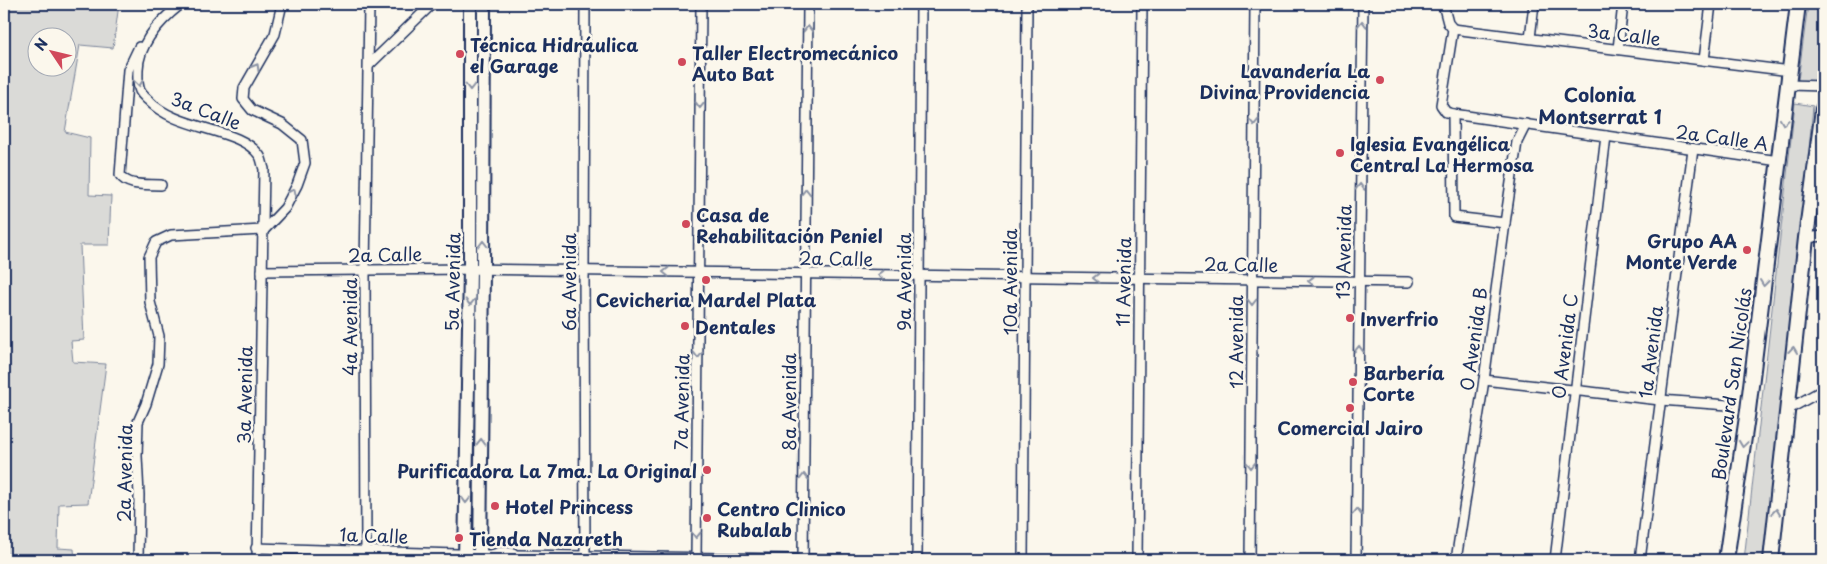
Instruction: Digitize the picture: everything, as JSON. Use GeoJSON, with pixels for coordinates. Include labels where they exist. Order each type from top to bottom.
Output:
{"type":"FeatureCollection","features":[{"type":"Feature","properties":{"kind":"main road","name":"5a Avenida"},"geometry":{"type":"LineString","coordinates":[[470,4],[484,556]]}},
{"type":"Feature","properties":{"kind":"main road","name":"5a Avenida"},"geometry":{"type":"LineString","coordinates":[[465,557],[477,269],[484,4]]}},
{"type":"Feature","properties":{"kind":"main road","name":"Boulevard San Nicolás"},"geometry":{"type":"LineString","coordinates":[[1726,560],[1748,410],[1798,4]]}},
{"type":"Feature","properties":{"kind":"main road"},"geometry":{"type":"LineString","coordinates":[[1771,560],[1806,238],[1823,109]]}},
{"type":"Feature","properties":{"kind":"street","name":"3a Calle"},"geometry":{"type":"LineString","coordinates":[[181,4],[166,15],[150,37],[138,62],[138,84],[141,93],[154,107],[176,120],[246,142],[260,156],[264,169],[264,230]]}},
{"type":"Feature","properties":{"kind":"street"},"geometry":{"type":"LineString","coordinates":[[264,230],[284,208],[297,185],[305,163],[302,140],[282,124],[252,110],[243,99],[244,88],[275,34],[282,4]]}},
{"type":"Feature","properties":{"kind":"street","name":"4a Avenida"},"geometry":{"type":"LineString","coordinates":[[366,560],[365,271],[369,4]]}},
{"type":"Feature","properties":{"kind":"street"},"geometry":{"type":"LineString","coordinates":[[369,64],[432,4]]}},
{"type":"Feature","properties":{"kind":"street","name":"6a Avenida"},"geometry":{"type":"LineString","coordinates":[[585,4],[586,557]]}},
{"type":"Feature","properties":{"kind":"street","name":"7a Avenida"},"geometry":{"type":"LineString","coordinates":[[696,559],[701,4]]}},
{"type":"Feature","properties":{"kind":"street","name":"8a Avenida"},"geometry":{"type":"LineString","coordinates":[[803,560],[808,4]]}},
{"type":"Feature","properties":{"kind":"street","name":"9a Avenida"},"geometry":{"type":"LineString","coordinates":[[917,560],[921,4]]}},
{"type":"Feature","properties":{"kind":"street","name":"10a Avenida"},"geometry":{"type":"LineString","coordinates":[[1023,560],[1027,4]]}},
{"type":"Feature","properties":{"kind":"street","name":"11 Avenida"},"geometry":{"type":"LineString","coordinates":[[1137,560],[1142,4]]}},
{"type":"Feature","properties":{"kind":"street","name":"12 Avenida"},"geometry":{"type":"LineString","coordinates":[[1250,560],[1255,4]]}},
{"type":"Feature","properties":{"kind":"street","name":"13 Avenida"},"geometry":{"type":"LineString","coordinates":[[1356,560],[1363,4]]}},
{"type":"Feature","properties":{"kind":"street"},"geometry":{"type":"LineString","coordinates":[[1443,4],[1448,23],[1453,29],[1441,104],[1446,112],[1453,114],[1454,218],[1505,223]]}},
{"type":"Feature","properties":{"kind":"street"},"geometry":{"type":"LineString","coordinates":[[1530,38],[1534,4]]}},
{"type":"Feature","properties":{"kind":"street"},"geometry":{"type":"LineString","coordinates":[[1618,49],[1623,4]]}},
{"type":"Feature","properties":{"kind":"street"},"geometry":{"type":"LineString","coordinates":[[1704,60],[1711,4]]}},
{"type":"Feature","properties":{"kind":"street","name":"3a Calle"},"geometry":{"type":"LineString","coordinates":[[1453,29],[1790,71]]}},
{"type":"Feature","properties":{"kind":"street"},"geometry":{"type":"LineString","coordinates":[[150,37],[142,42],[128,70],[119,170],[126,182],[161,185]]}},
{"type":"Feature","properties":{"kind":"street"},"geometry":{"type":"LineString","coordinates":[[1789,85],[1823,86]]}},
{"type":"Feature","properties":{"kind":"street","name":"2a Calle A"},"geometry":{"type":"LineString","coordinates":[[1453,114],[1779,161]]}},
{"type":"Feature","properties":{"kind":"street","name":"0 Avenida B"},"geometry":{"type":"LineString","coordinates":[[1456,560],[1518,142],[1526,124]]}},
{"type":"Feature","properties":{"kind":"street","name":"0 Avenida C"},"geometry":{"type":"LineString","coordinates":[[1555,560],[1606,136]]}},
{"type":"Feature","properties":{"kind":"street","name":"1a Avenida"},"geometry":{"type":"LineString","coordinates":[[1640,560],[1693,149]]}},
{"type":"Feature","properties":{"kind":"street","name":"2a Avenida"},"geometry":{"type":"LineString","coordinates":[[138,560],[140,495],[137,456],[138,422],[146,404],[158,364],[159,336],[150,302],[149,257],[156,242],[171,235],[264,230]]}},
{"type":"Feature","properties":{"kind":"street","name":"3a Avenida"},"geometry":{"type":"LineString","coordinates":[[257,560],[264,230]]}},
{"type":"Feature","properties":{"kind":"street"},"geometry":{"type":"LineString","coordinates":[[1806,238],[1823,236]]}},
{"type":"Feature","properties":{"kind":"street","name":"2a Calle"},"geometry":{"type":"LineString","coordinates":[[262,271],[477,269],[1408,282]]}},
{"type":"Feature","properties":{"kind":"street"},"geometry":{"type":"LineString","coordinates":[[1484,380],[1660,400],[1728,405]]}},
{"type":"Feature","properties":{"kind":"street"},"geometry":{"type":"LineString","coordinates":[[1787,410],[1823,390]]}},
{"type":"Feature","properties":{"kind":"street","name":"1a Calle"},"geometry":{"type":"LineString","coordinates":[[256,548],[366,550],[500,558],[510,558],[518,555],[862,560]]}},
{"type":"Feature","properties":{"kind":"shaded area"},"geometry":{"type":"Polygon","coordinates":[[[4,4],[119,4],[113,48],[80,45],[78,57],[78,28],[28,28],[28,78],[74,78],[65,132],[90,138],[89,195],[111,196],[109,245],[80,245],[84,340],[71,341],[73,362],[106,364],[88,503],[59,504],[58,548],[74,549],[75,560],[4,560],[4,4]]]}},
{"type":"Feature","properties":{"kind":"shaded area"},"geometry":{"type":"Polygon","coordinates":[[[1808,4],[1823,4],[1823,61],[1819,90],[1797,88],[1808,4]]]}},
{"type":"Feature","properties":{"kind":"shaded area"},"geometry":{"type":"Polygon","coordinates":[[[1795,103],[1813,106],[1771,560],[1744,560],[1795,103]]]}},
{"type":"Feature","properties":{"kind":"place","name":"Técnica Hidráulica el Garage"},"geometry":{"type":"Point","coordinates":[460,54]}},
{"type":"Feature","properties":{"kind":"place","name":"Taller Electromecánico Auto Bat"},"geometry":{"type":"Point","coordinates":[682,62]}},
{"type":"Feature","properties":{"kind":"place","name":"Lavandería La Divina Providencia"},"geometry":{"type":"Point","coordinates":[1380,80]}},
{"type":"Feature","properties":{"kind":"place","name":"Iglesia Evangélica Central La Hermosa"},"geometry":{"type":"Point","coordinates":[1340,153]}},
{"type":"Feature","properties":{"kind":"place","name":"Casa de Rehabilitación Peniel"},"geometry":{"type":"Point","coordinates":[686,224]}},
{"type":"Feature","properties":{"kind":"place","name":"Grupo AA Monte Verde"},"geometry":{"type":"Point","coordinates":[1747,250]}},
{"type":"Feature","properties":{"kind":"place","name":"Cevicheria Mardel Plata"},"geometry":{"type":"Point","coordinates":[706,280]}},
{"type":"Feature","properties":{"kind":"place","name":"Inverfrio"},"geometry":{"type":"Point","coordinates":[1350,318]}},
{"type":"Feature","properties":{"kind":"place","name":"Dentales"},"geometry":{"type":"Point","coordinates":[685,326]}},
{"type":"Feature","properties":{"kind":"place","name":"Barbería Corte"},"geometry":{"type":"Point","coordinates":[1353,382]}},
{"type":"Feature","properties":{"kind":"place","name":"Comercial Jairo"},"geometry":{"type":"Point","coordinates":[1350,408]}},
{"type":"Feature","properties":{"kind":"place","name":"Purificadora La 7ma. La Original"},"geometry":{"type":"Point","coordinates":[707,470]}},
{"type":"Feature","properties":{"kind":"place","name":"Hotel Princess"},"geometry":{"type":"Point","coordinates":[495,506]}},
{"type":"Feature","properties":{"kind":"place","name":"Centro Clinico Rubalab"},"geometry":{"type":"Point","coordinates":[707,518]}},
{"type":"Feature","properties":{"kind":"place","name":"Tienda Nazareth"},"geometry":{"type":"Point","coordinates":[459,538]}},
{"type":"Feature","properties":{"kind":"district","name":"Colonia Montserrat 1"},"geometry":{"type":"Point","coordinates":[1600,105]}}]}
